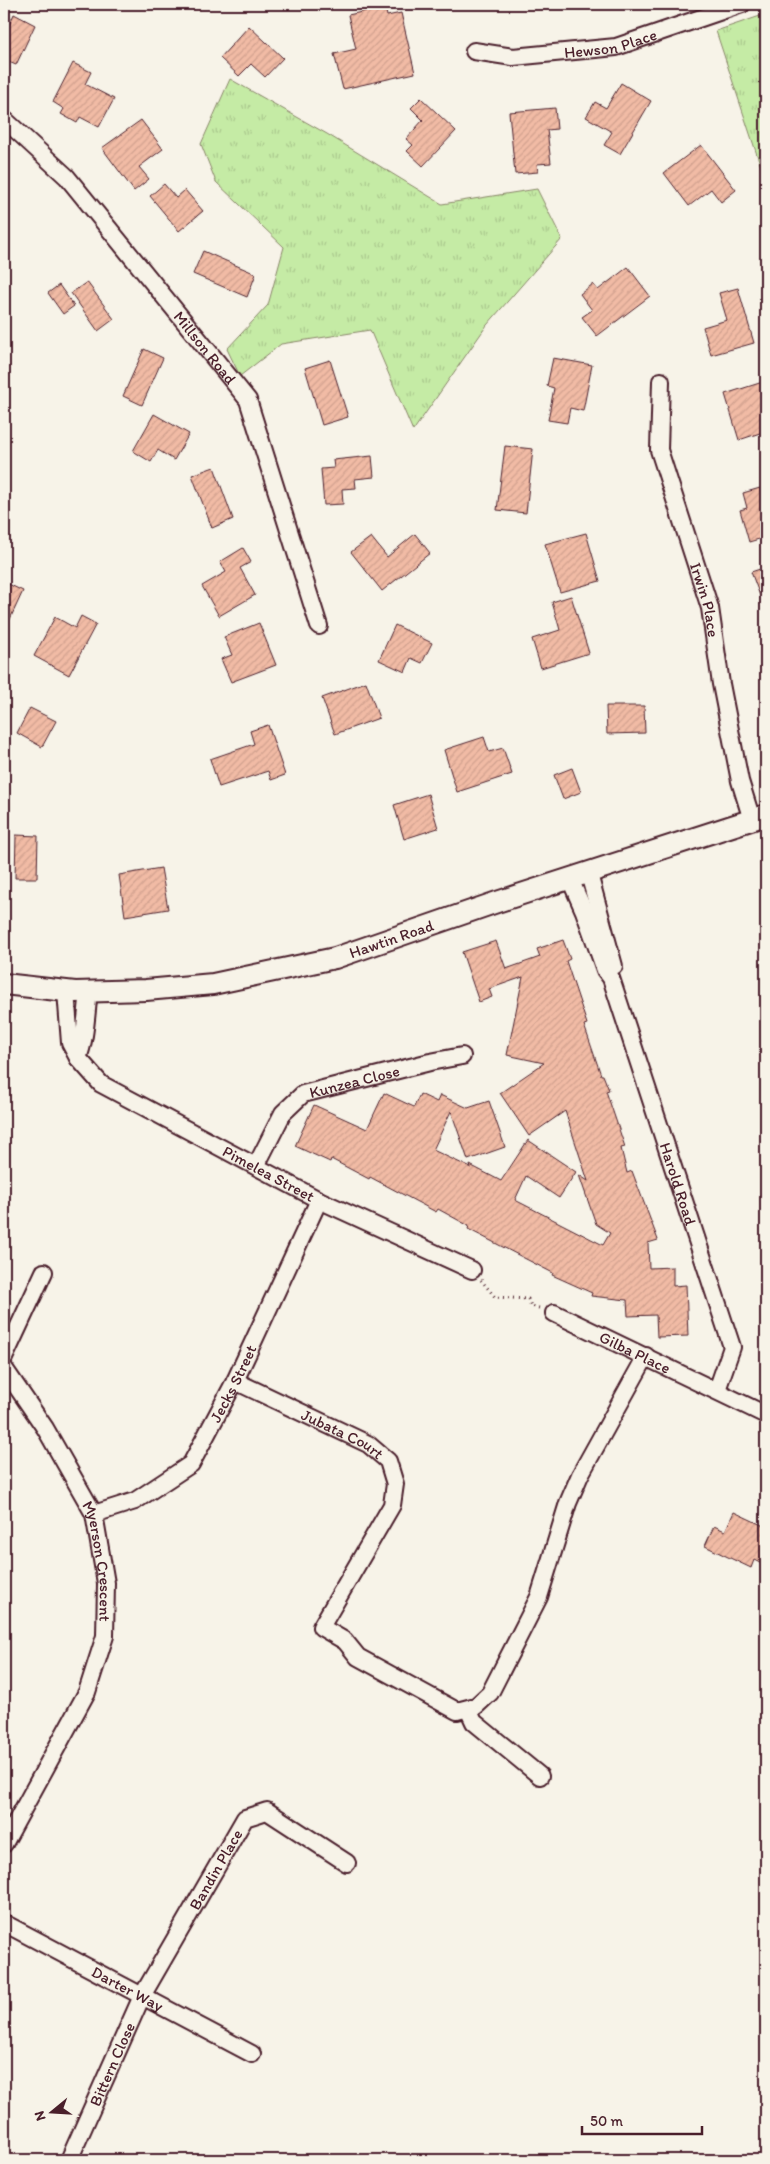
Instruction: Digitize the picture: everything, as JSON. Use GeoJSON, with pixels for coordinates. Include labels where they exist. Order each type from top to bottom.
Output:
{"type":"FeatureCollection","features":[{"type":"Feature","properties":{"kind":"main road","name":"Hawtin Road"},"geometry":{"type":"LineString","coordinates":[[4,984],[89,992],[146,990],[212,984],[335,958],[759,817]]}},
{"type":"Feature","properties":{"kind":"street","name":"Hewson Place"},"geometry":{"type":"LineString","coordinates":[[474,52],[513,57],[616,47],[742,4]]}},
{"type":"Feature","properties":{"kind":"street","name":"Millson Road"},"geometry":{"type":"LineString","coordinates":[[4,119],[67,178],[248,400],[319,626]]}},
{"type":"Feature","properties":{"kind":"street","name":"Irwin Place"},"geometry":{"type":"LineString","coordinates":[[661,381],[659,450],[710,608],[720,684],[740,781],[759,817]]}},
{"type":"Feature","properties":{"kind":"street","name":"Harold Road"},"geometry":{"type":"LineString","coordinates":[[589,874],[614,968],[611,978]]}},
{"type":"Feature","properties":{"kind":"street","name":"Harold Road"},"geometry":{"type":"LineString","coordinates":[[570,879],[584,911],[605,970],[611,978],[732,1347],[717,1390]]}},
{"type":"Feature","properties":{"kind":"street","name":"Pimelea Street"},"geometry":{"type":"LineString","coordinates":[[66,991],[70,1043],[78,1058],[101,1084],[319,1200],[472,1270]]}},
{"type":"Feature","properties":{"kind":"street"},"geometry":{"type":"LineString","coordinates":[[78,1058],[84,1045],[84,1020],[89,992]]}},
{"type":"Feature","properties":{"kind":"street","name":"Kunzea Close"},"geometry":{"type":"LineString","coordinates":[[256,1166],[283,1113],[303,1094],[430,1062],[462,1056]]}},
{"type":"Feature","properties":{"kind":"street","name":"Jecks Street"},"geometry":{"type":"LineString","coordinates":[[94,1514],[135,1501],[191,1464],[235,1381],[319,1200]]}},
{"type":"Feature","properties":{"kind":"street"},"geometry":{"type":"LineString","coordinates":[[4,1358],[44,1272]]}},
{"type":"Feature","properties":{"kind":"street","name":"Gilba Place"},"geometry":{"type":"LineString","coordinates":[[554,1313],[766,1414]]}},
{"type":"Feature","properties":{"kind":"street"},"geometry":{"type":"LineString","coordinates":[[540,1776],[474,1722],[468,1708],[476,1706],[490,1693],[539,1598],[568,1503],[580,1475],[646,1356]]}},
{"type":"Feature","properties":{"kind":"street","name":"Myerson Crescent"},"geometry":{"type":"LineString","coordinates":[[4,1368],[45,1428],[94,1514],[106,1583],[105,1636],[87,1692],[4,1844]]}},
{"type":"Feature","properties":{"kind":"street","name":"Jubata Court"},"geometry":{"type":"LineString","coordinates":[[235,1381],[368,1444],[388,1461],[395,1484],[392,1505],[321,1626],[345,1641],[358,1657],[457,1711],[468,1708]]}},
{"type":"Feature","properties":{"kind":"street","name":"Bandin Place"},"geometry":{"type":"LineString","coordinates":[[142,1996],[245,1818],[267,1811],[347,1863]]}},
{"type":"Feature","properties":{"kind":"street","name":"Darter Way"},"geometry":{"type":"LineString","coordinates":[[4,1923],[252,2054]]}},
{"type":"Feature","properties":{"kind":"street","name":"Bittern Close"},"geometry":{"type":"LineString","coordinates":[[69,2160],[142,1996]]}},
{"type":"Feature","properties":{"kind":"path"},"geometry":{"type":"LineString","coordinates":[[472,1270],[495,1297],[528,1299],[531,1306],[554,1313]]}},
{"type":"Feature","properties":{"kind":"green space"},"geometry":{"type":"Polygon","coordinates":[[[766,14],[766,182],[716,31],[766,14]]]}},
{"type":"Feature","properties":{"kind":"green space"},"geometry":{"type":"Polygon","coordinates":[[[230,79],[327,134],[442,204],[537,189],[562,239],[487,325],[413,431],[370,330],[281,344],[240,376],[227,349],[268,305],[284,247],[216,182],[201,144],[230,79]]]}},
{"type":"Feature","properties":{"kind":"building"},"geometry":{"type":"Polygon","coordinates":[[[385,7],[387,16],[401,13],[415,73],[343,89],[334,54],[356,49],[348,15],[385,7]]]}},
{"type":"Feature","properties":{"kind":"building"},"geometry":{"type":"Polygon","coordinates":[[[14,14],[35,25],[16,65],[4,60],[4,36],[14,14]]]}},
{"type":"Feature","properties":{"kind":"building"},"geometry":{"type":"Polygon","coordinates":[[[249,26],[283,58],[265,77],[251,64],[239,76],[220,58],[249,26]]]}},
{"type":"Feature","properties":{"kind":"building"},"geometry":{"type":"Polygon","coordinates":[[[73,63],[91,72],[85,84],[114,99],[99,127],[80,117],[77,123],[61,114],[64,109],[53,102],[73,63]]]}},
{"type":"Feature","properties":{"kind":"building"},"geometry":{"type":"Polygon","coordinates":[[[621,83],[651,101],[620,154],[604,145],[612,132],[586,117],[595,102],[606,108],[621,83]]]}},
{"type":"Feature","properties":{"kind":"building"},"geometry":{"type":"Polygon","coordinates":[[[421,98],[456,131],[423,166],[407,151],[413,145],[406,139],[423,120],[411,108],[421,98]]]}},
{"type":"Feature","properties":{"kind":"building"},"geometry":{"type":"Polygon","coordinates":[[[555,108],[557,129],[547,130],[551,163],[537,164],[538,172],[515,174],[509,112],[555,108]]]}},
{"type":"Feature","properties":{"kind":"building"},"geometry":{"type":"Polygon","coordinates":[[[141,120],[163,149],[139,167],[149,179],[134,191],[102,148],[141,120]]]}},
{"type":"Feature","properties":{"kind":"building"},"geometry":{"type":"Polygon","coordinates":[[[701,145],[736,190],[721,202],[711,189],[689,206],[664,173],[701,145]]]}},
{"type":"Feature","properties":{"kind":"building"},"geometry":{"type":"Polygon","coordinates":[[[164,184],[176,198],[185,190],[203,211],[179,231],[150,196],[164,184]]]}},
{"type":"Feature","properties":{"kind":"building"},"geometry":{"type":"Polygon","coordinates":[[[203,251],[256,274],[247,297],[193,274],[203,251]]]}},
{"type":"Feature","properties":{"kind":"building"},"geometry":{"type":"Polygon","coordinates":[[[628,267],[650,296],[597,336],[582,317],[592,310],[580,294],[593,284],[598,290],[628,267]]]}},
{"type":"Feature","properties":{"kind":"building"},"geometry":{"type":"Polygon","coordinates":[[[87,282],[114,319],[98,331],[71,293],[87,282]]]}},
{"type":"Feature","properties":{"kind":"building"},"geometry":{"type":"Polygon","coordinates":[[[59,285],[74,306],[63,314],[48,293],[59,285]]]}},
{"type":"Feature","properties":{"kind":"building"},"geometry":{"type":"Polygon","coordinates":[[[738,288],[754,343],[711,355],[703,327],[727,320],[719,293],[738,288]]]}},
{"type":"Feature","properties":{"kind":"building"},"geometry":{"type":"Polygon","coordinates":[[[144,349],[163,358],[142,405],[123,396],[144,349]]]}},
{"type":"Feature","properties":{"kind":"building"},"geometry":{"type":"Polygon","coordinates":[[[553,358],[592,365],[583,411],[570,408],[567,423],[548,420],[554,388],[547,386],[553,358]]]}},
{"type":"Feature","properties":{"kind":"building"},"geometry":{"type":"Polygon","coordinates":[[[330,360],[348,417],[322,425],[305,368],[330,360]]]}},
{"type":"Feature","properties":{"kind":"building"},"geometry":{"type":"Polygon","coordinates":[[[766,381],[766,431],[739,440],[725,394],[766,381]]]}},
{"type":"Feature","properties":{"kind":"building"},"geometry":{"type":"Polygon","coordinates":[[[154,414],[189,434],[174,460],[158,450],[151,462],[133,451],[154,414]]]}},
{"type":"Feature","properties":{"kind":"building"},"geometry":{"type":"Polygon","coordinates":[[[505,446],[533,449],[526,513],[497,510],[505,446]]]}},
{"type":"Feature","properties":{"kind":"building"},"geometry":{"type":"Polygon","coordinates":[[[372,456],[374,477],[355,479],[356,488],[342,489],[343,504],[324,505],[321,469],[334,468],[333,460],[372,456]]]}},
{"type":"Feature","properties":{"kind":"building"},"geometry":{"type":"Polygon","coordinates":[[[214,467],[233,519],[212,528],[192,475],[214,467]]]}},
{"type":"Feature","properties":{"kind":"building"},"geometry":{"type":"Polygon","coordinates":[[[760,488],[766,509],[766,537],[749,542],[740,510],[747,508],[743,493],[760,488]]]}},
{"type":"Feature","properties":{"kind":"building"},"geometry":{"type":"Polygon","coordinates":[[[586,533],[600,581],[560,592],[545,544],[586,533]]]}},
{"type":"Feature","properties":{"kind":"building"},"geometry":{"type":"Polygon","coordinates":[[[415,534],[430,553],[382,591],[351,552],[371,537],[387,557],[415,534]]]}},
{"type":"Feature","properties":{"kind":"building"},"geometry":{"type":"Polygon","coordinates":[[[243,548],[251,562],[240,568],[255,595],[219,616],[202,586],[226,572],[220,562],[243,548]]]}},
{"type":"Feature","properties":{"kind":"building"},"geometry":{"type":"Polygon","coordinates":[[[766,567],[766,609],[765,609],[751,572],[766,567]]]}},
{"type":"Feature","properties":{"kind":"building"},"geometry":{"type":"Polygon","coordinates":[[[4,582],[23,591],[4,632],[4,582]]]}},
{"type":"Feature","properties":{"kind":"building"},"geometry":{"type":"Polygon","coordinates":[[[571,596],[589,653],[541,668],[532,639],[560,630],[552,602],[571,596]]]}},
{"type":"Feature","properties":{"kind":"building"},"geometry":{"type":"Polygon","coordinates":[[[81,616],[96,624],[69,675],[34,656],[55,617],[75,628],[81,616]]]}},
{"type":"Feature","properties":{"kind":"building"},"geometry":{"type":"Polygon","coordinates":[[[259,623],[276,665],[231,682],[221,659],[232,655],[224,637],[259,623]]]}},
{"type":"Feature","properties":{"kind":"building"},"geometry":{"type":"Polygon","coordinates":[[[395,625],[432,643],[422,663],[411,658],[405,672],[379,660],[395,625]]]}},
{"type":"Feature","properties":{"kind":"building"},"geometry":{"type":"Polygon","coordinates":[[[366,682],[379,718],[335,734],[322,698],[366,682]]]}},
{"type":"Feature","properties":{"kind":"building"},"geometry":{"type":"Polygon","coordinates":[[[606,706],[644,706],[645,733],[607,734],[606,706]]]}},
{"type":"Feature","properties":{"kind":"building"},"geometry":{"type":"Polygon","coordinates":[[[30,708],[56,721],[42,747],[17,733],[30,708]]]}},
{"type":"Feature","properties":{"kind":"building"},"geometry":{"type":"Polygon","coordinates":[[[268,725],[285,775],[271,780],[268,771],[219,787],[210,759],[254,744],[250,731],[268,725]]]}},
{"type":"Feature","properties":{"kind":"building"},"geometry":{"type":"Polygon","coordinates":[[[484,737],[489,752],[503,748],[512,774],[457,792],[444,750],[484,737]]]}},
{"type":"Feature","properties":{"kind":"building"},"geometry":{"type":"Polygon","coordinates":[[[572,768],[581,792],[563,799],[554,775],[572,768]]]}},
{"type":"Feature","properties":{"kind":"building"},"geometry":{"type":"Polygon","coordinates":[[[428,794],[438,828],[404,839],[394,805],[428,794]]]}},
{"type":"Feature","properties":{"kind":"building"},"geometry":{"type":"Polygon","coordinates":[[[16,835],[38,836],[37,878],[15,878],[16,835]]]}},
{"type":"Feature","properties":{"kind":"building"},"geometry":{"type":"Polygon","coordinates":[[[161,868],[168,909],[125,916],[119,875],[161,868]]]}},
{"type":"Feature","properties":{"kind":"building"},"geometry":{"type":"Polygon","coordinates":[[[563,940],[570,959],[566,961],[587,1024],[584,1025],[601,1075],[603,1075],[609,1090],[606,1091],[625,1147],[621,1148],[627,1173],[632,1171],[658,1240],[648,1243],[649,1268],[673,1267],[673,1286],[686,1285],[688,1336],[657,1337],[656,1315],[628,1316],[627,1300],[591,1296],[592,1293],[552,1275],[553,1273],[468,1229],[469,1226],[438,1209],[436,1212],[370,1177],[369,1179],[331,1159],[330,1162],[295,1146],[314,1105],[367,1129],[384,1093],[414,1107],[420,1094],[437,1102],[440,1095],[468,1108],[489,1101],[505,1147],[468,1160],[451,1111],[433,1150],[471,1168],[470,1165],[501,1181],[528,1140],[576,1172],[559,1198],[526,1176],[515,1200],[603,1245],[610,1233],[596,1224],[579,1175],[588,1181],[565,1111],[529,1136],[500,1093],[544,1063],[507,1055],[523,977],[489,989],[492,997],[479,1002],[462,952],[496,941],[506,969],[540,957],[537,949],[563,940]]]}},
{"type":"Feature","properties":{"kind":"building"},"geometry":{"type":"Polygon","coordinates":[[[734,1512],[766,1527],[766,1566],[754,1560],[751,1568],[705,1546],[714,1526],[725,1531],[734,1512]]]}}]}
